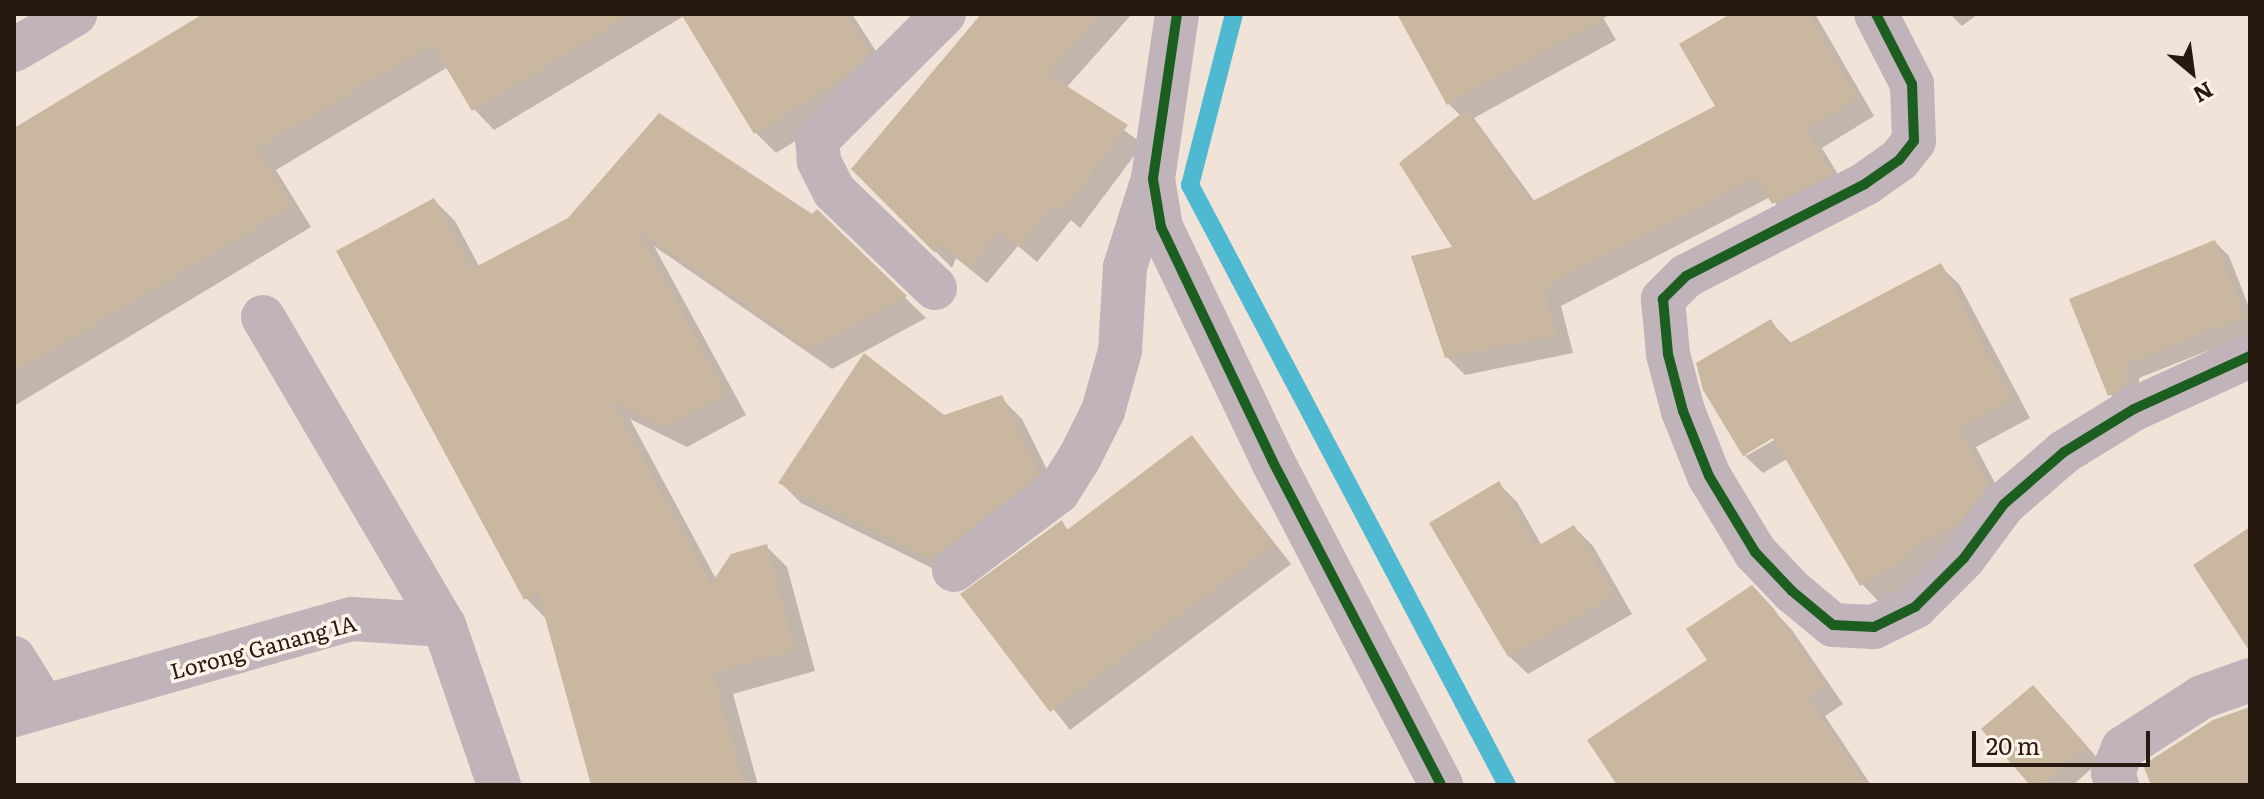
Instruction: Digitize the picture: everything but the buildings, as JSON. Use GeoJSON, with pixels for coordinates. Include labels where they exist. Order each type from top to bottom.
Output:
{"type":"FeatureCollection","features":[{"type":"Feature","properties":{"kind":"street"},"geometry":{"type":"LineString","coordinates":[[935,288],[834,191],[819,161],[817,140],[944,14]]}},
{"type":"Feature","properties":{"kind":"street"},"geometry":{"type":"LineString","coordinates":[[954,570],[1058,492],[1103,411],[1120,351],[1125,267],[1153,179],[1177,14]]}},
{"type":"Feature","properties":{"kind":"street"},"geometry":{"type":"LineString","coordinates":[[1876,14],[1912,84],[1914,141],[1899,160],[1865,184],[1686,276],[1663,299],[1668,354],[1709,476],[1755,552],[1792,591],[1833,625],[1874,627],[1915,607],[1964,558],[2004,504],[2064,452],[2134,409],[2250,356]]}},
{"type":"Feature","properties":{"kind":"street"},"geometry":{"type":"LineString","coordinates":[[1153,179],[1161,227],[1179,270],[1441,785]]}},
{"type":"Feature","properties":{"kind":"street"},"geometry":{"type":"LineString","coordinates":[[263,317],[444,625],[499,785]]}},
{"type":"Feature","properties":{"kind":"street","name":"Lorong Ganang 1A"},"geometry":{"type":"LineString","coordinates":[[28,710],[352,619],[444,625]]}},
{"type":"Feature","properties":{"kind":"street"},"geometry":{"type":"LineString","coordinates":[[14,658],[28,710]]}},
{"type":"Feature","properties":{"kind":"street"},"geometry":{"type":"LineString","coordinates":[[2117,785],[2113,773],[2123,748],[2202,697],[2250,680]]}},
{"type":"Feature","properties":{"kind":"waterway"},"geometry":{"type":"LineString","coordinates":[[1234,14],[1190,185],[1507,785]]}},
{"type":"Feature","properties":{"kind":"cycle path"},"geometry":{"type":"LineString","coordinates":[[1177,14],[1153,179],[1161,227],[1272,460],[1441,785]]}},
{"type":"Feature","properties":{"kind":"cycle path"},"geometry":{"type":"LineString","coordinates":[[1876,14],[1912,84],[1914,141],[1899,160],[1865,184],[1686,276],[1663,299],[1668,354],[1683,411],[1709,476],[1755,552],[1792,591],[1833,625],[1874,627],[1915,607],[1964,558],[2004,504],[2064,452],[2134,409],[2250,356]]}}]}
